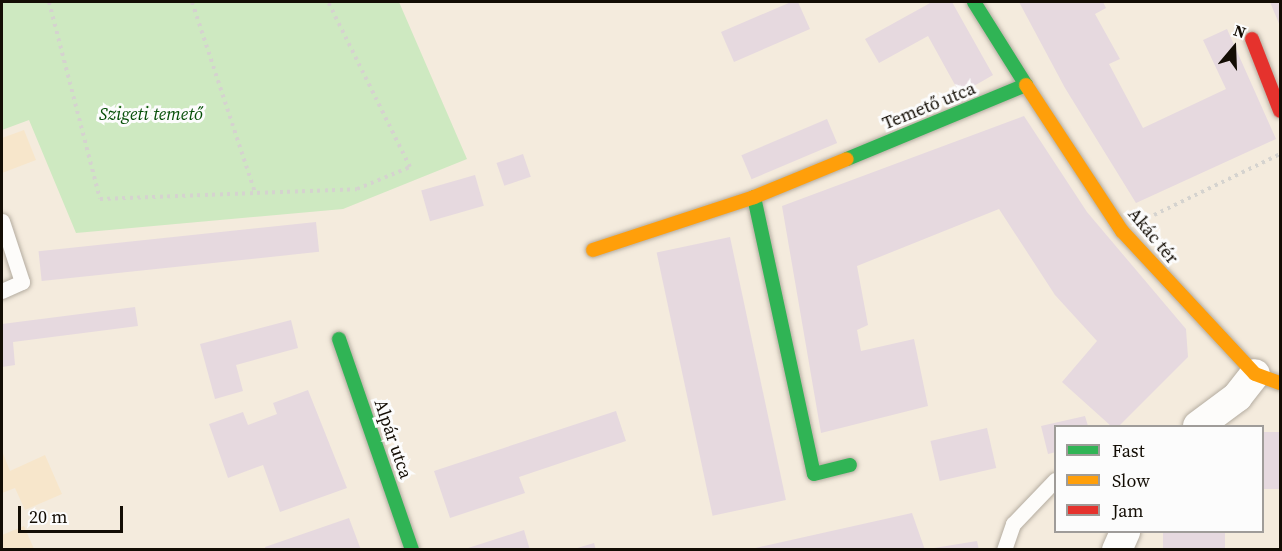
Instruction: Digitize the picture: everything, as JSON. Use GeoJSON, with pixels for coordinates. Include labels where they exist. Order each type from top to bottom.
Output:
{"type":"FeatureCollection","features":[{"type":"Feature","properties":{"kind":"street"},"geometry":{"type":"LineString","coordinates":[[974,2],[1026,85]]}},
{"type":"Feature","properties":{"kind":"street"},"geometry":{"type":"LineString","coordinates":[[1252,39],[1281,111]]}},
{"type":"Feature","properties":{"kind":"street","name":"Temető utca"},"geometry":{"type":"LineString","coordinates":[[593,250],[754,197],[1026,85]]}},
{"type":"Feature","properties":{"kind":"street","name":"Akác tér"},"geometry":{"type":"LineString","coordinates":[[1026,85],[1122,231],[1268,378]]}},
{"type":"Feature","properties":{"kind":"street"},"geometry":{"type":"LineString","coordinates":[[754,197],[814,474],[850,465]]}},
{"type":"Feature","properties":{"kind":"street","name":"Alpár utca"},"geometry":{"type":"LineString","coordinates":[[339,339],[412,549]]}},
{"type":"Feature","properties":{"kind":"street"},"geometry":{"type":"LineString","coordinates":[[1199,425],[1237,397],[1268,378]]}},
{"type":"Feature","properties":{"kind":"street"},"geometry":{"type":"LineString","coordinates":[[1118,549],[1124,533]]}},
{"type":"Feature","properties":{"kind":"lane"},"geometry":{"type":"LineString","coordinates":[[2,221],[22,282],[2,291]]}},
{"type":"Feature","properties":{"kind":"lane"},"geometry":{"type":"LineString","coordinates":[[1004,549],[1013,524],[1054,481]]}},
{"type":"Feature","properties":{"kind":"path"},"geometry":{"type":"LineString","coordinates":[[49,2],[100,199],[357,189],[410,167],[328,2]]}},
{"type":"Feature","properties":{"kind":"path"},"geometry":{"type":"LineString","coordinates":[[192,2],[255,192]]}},
{"type":"Feature","properties":{"kind":"path"},"geometry":{"type":"LineString","coordinates":[[1122,231],[1281,154]]}},
{"type":"Feature","properties":{"kind":"shaded area"},"geometry":{"type":"Polygon","coordinates":[[[24,130],[36,160],[2,173],[2,138],[24,130]]]}},
{"type":"Feature","properties":{"kind":"shaded area"},"geometry":{"type":"Polygon","coordinates":[[[2,451],[10,471],[45,455],[62,494],[25,510],[15,488],[2,493],[2,451]]]}},
{"type":"Feature","properties":{"kind":"shaded area"},"geometry":{"type":"Polygon","coordinates":[[[24,526],[34,549],[2,549],[2,535],[24,526]]]}},
{"type":"Feature","properties":{"kind":"green space","name":"Szigeti temető"},"geometry":{"type":"Polygon","coordinates":[[[2,2],[399,2],[467,159],[343,209],[76,233],[29,120],[2,130],[2,2]]]}},
{"type":"Feature","properties":{"kind":"building"},"geometry":{"type":"Polygon","coordinates":[[[791,2],[798,2],[810,29],[734,62],[721,32],[791,2]]]}},
{"type":"Feature","properties":{"kind":"building"},"geometry":{"type":"Polygon","coordinates":[[[932,2],[952,2],[993,75],[960,94],[928,36],[879,63],[865,39],[932,2]]]}},
{"type":"Feature","properties":{"kind":"building"},"geometry":{"type":"Polygon","coordinates":[[[1019,2],[1103,2],[1106,8],[1095,14],[1120,59],[1109,64],[1143,128],[1226,89],[1203,40],[1227,29],[1276,139],[1136,203],[1065,88],[1019,2]]]}},
{"type":"Feature","properties":{"kind":"building"},"geometry":{"type":"Polygon","coordinates":[[[1270,2],[1280,2],[1280,26],[1270,2]]]}},
{"type":"Feature","properties":{"kind":"building"},"geometry":{"type":"Polygon","coordinates":[[[1024,116],[1087,212],[1186,329],[1188,357],[1120,425],[1110,425],[1062,382],[1097,341],[1055,295],[999,209],[857,266],[868,325],[857,330],[861,351],[914,339],[928,406],[821,433],[782,206],[1024,116]]]}},
{"type":"Feature","properties":{"kind":"building"},"geometry":{"type":"Polygon","coordinates":[[[827,119],[837,143],[752,179],[741,155],[827,119]]]}},
{"type":"Feature","properties":{"kind":"building"},"geometry":{"type":"Polygon","coordinates":[[[523,154],[531,177],[504,186],[497,163],[523,154]]]}},
{"type":"Feature","properties":{"kind":"building"},"geometry":{"type":"Polygon","coordinates":[[[475,175],[484,206],[430,221],[421,190],[475,175]]]}},
{"type":"Feature","properties":{"kind":"building"},"geometry":{"type":"Polygon","coordinates":[[[316,222],[319,252],[42,281],[39,251],[316,222]]]}},
{"type":"Feature","properties":{"kind":"building"},"geometry":{"type":"Polygon","coordinates":[[[730,237],[786,500],[713,516],[657,253],[730,237]]]}},
{"type":"Feature","properties":{"kind":"building"},"geometry":{"type":"Polygon","coordinates":[[[135,307],[138,326],[13,342],[15,365],[2,367],[2,324],[135,307]]]}},
{"type":"Feature","properties":{"kind":"building"},"geometry":{"type":"Polygon","coordinates":[[[291,320],[298,348],[236,365],[243,391],[215,399],[200,344],[291,320]]]}},
{"type":"Feature","properties":{"kind":"building"},"geometry":{"type":"Polygon","coordinates":[[[308,390],[347,488],[280,512],[263,465],[228,478],[209,424],[243,412],[248,425],[277,414],[273,403],[308,390]]]}},
{"type":"Feature","properties":{"kind":"building"},"geometry":{"type":"Polygon","coordinates":[[[616,411],[626,441],[519,477],[525,493],[450,518],[434,471],[616,411]]]}},
{"type":"Feature","properties":{"kind":"building"},"geometry":{"type":"Polygon","coordinates":[[[1085,416],[1088,425],[1054,425],[1054,452],[1048,454],[1041,426],[1085,416]]]}},
{"type":"Feature","properties":{"kind":"building"},"geometry":{"type":"Polygon","coordinates":[[[987,428],[996,468],[940,481],[930,441],[987,428]]]}},
{"type":"Feature","properties":{"kind":"building"},"geometry":{"type":"Polygon","coordinates":[[[1264,432],[1280,432],[1280,489],[1264,489],[1264,432]]]}},
{"type":"Feature","properties":{"kind":"building"},"geometry":{"type":"Polygon","coordinates":[[[912,513],[925,550],[751,550],[751,549],[912,513]]]}},
{"type":"Feature","properties":{"kind":"building"},"geometry":{"type":"Polygon","coordinates":[[[349,518],[361,550],[266,550],[265,547],[349,518]]]}},
{"type":"Feature","properties":{"kind":"building"},"geometry":{"type":"Polygon","coordinates":[[[524,530],[530,550],[465,550],[465,549],[524,530]]]}},
{"type":"Feature","properties":{"kind":"building"},"geometry":{"type":"Polygon","coordinates":[[[1163,533],[1225,533],[1225,550],[1163,550],[1163,533]]]}},
{"type":"Feature","properties":{"kind":"building"},"geometry":{"type":"Polygon","coordinates":[[[977,541],[979,550],[934,550],[934,548],[977,541]]]}},
{"type":"Feature","properties":{"kind":"building"},"geometry":{"type":"Polygon","coordinates":[[[594,543],[596,550],[574,550],[574,549],[594,543]]]}},
{"type":"Feature","properties":{"kind":"traffic: fast"},"geometry":{"type":"LineString","coordinates":[[847,159],[1026,85],[974,2]]}},
{"type":"Feature","properties":{"kind":"traffic: fast"},"geometry":{"type":"LineString","coordinates":[[754,197],[814,474],[850,465]]}},
{"type":"Feature","properties":{"kind":"traffic: fast"},"geometry":{"type":"LineString","coordinates":[[339,339],[412,550]]}},
{"type":"Feature","properties":{"kind":"traffic: slow"},"geometry":{"type":"LineString","coordinates":[[1026,85],[1122,231],[1255,374],[1280,383]]}},
{"type":"Feature","properties":{"kind":"traffic: slow"},"geometry":{"type":"LineString","coordinates":[[593,250],[754,197],[847,159]]}},
{"type":"Feature","properties":{"kind":"traffic: jam"},"geometry":{"type":"LineString","coordinates":[[1252,39],[1280,111]]}}]}
